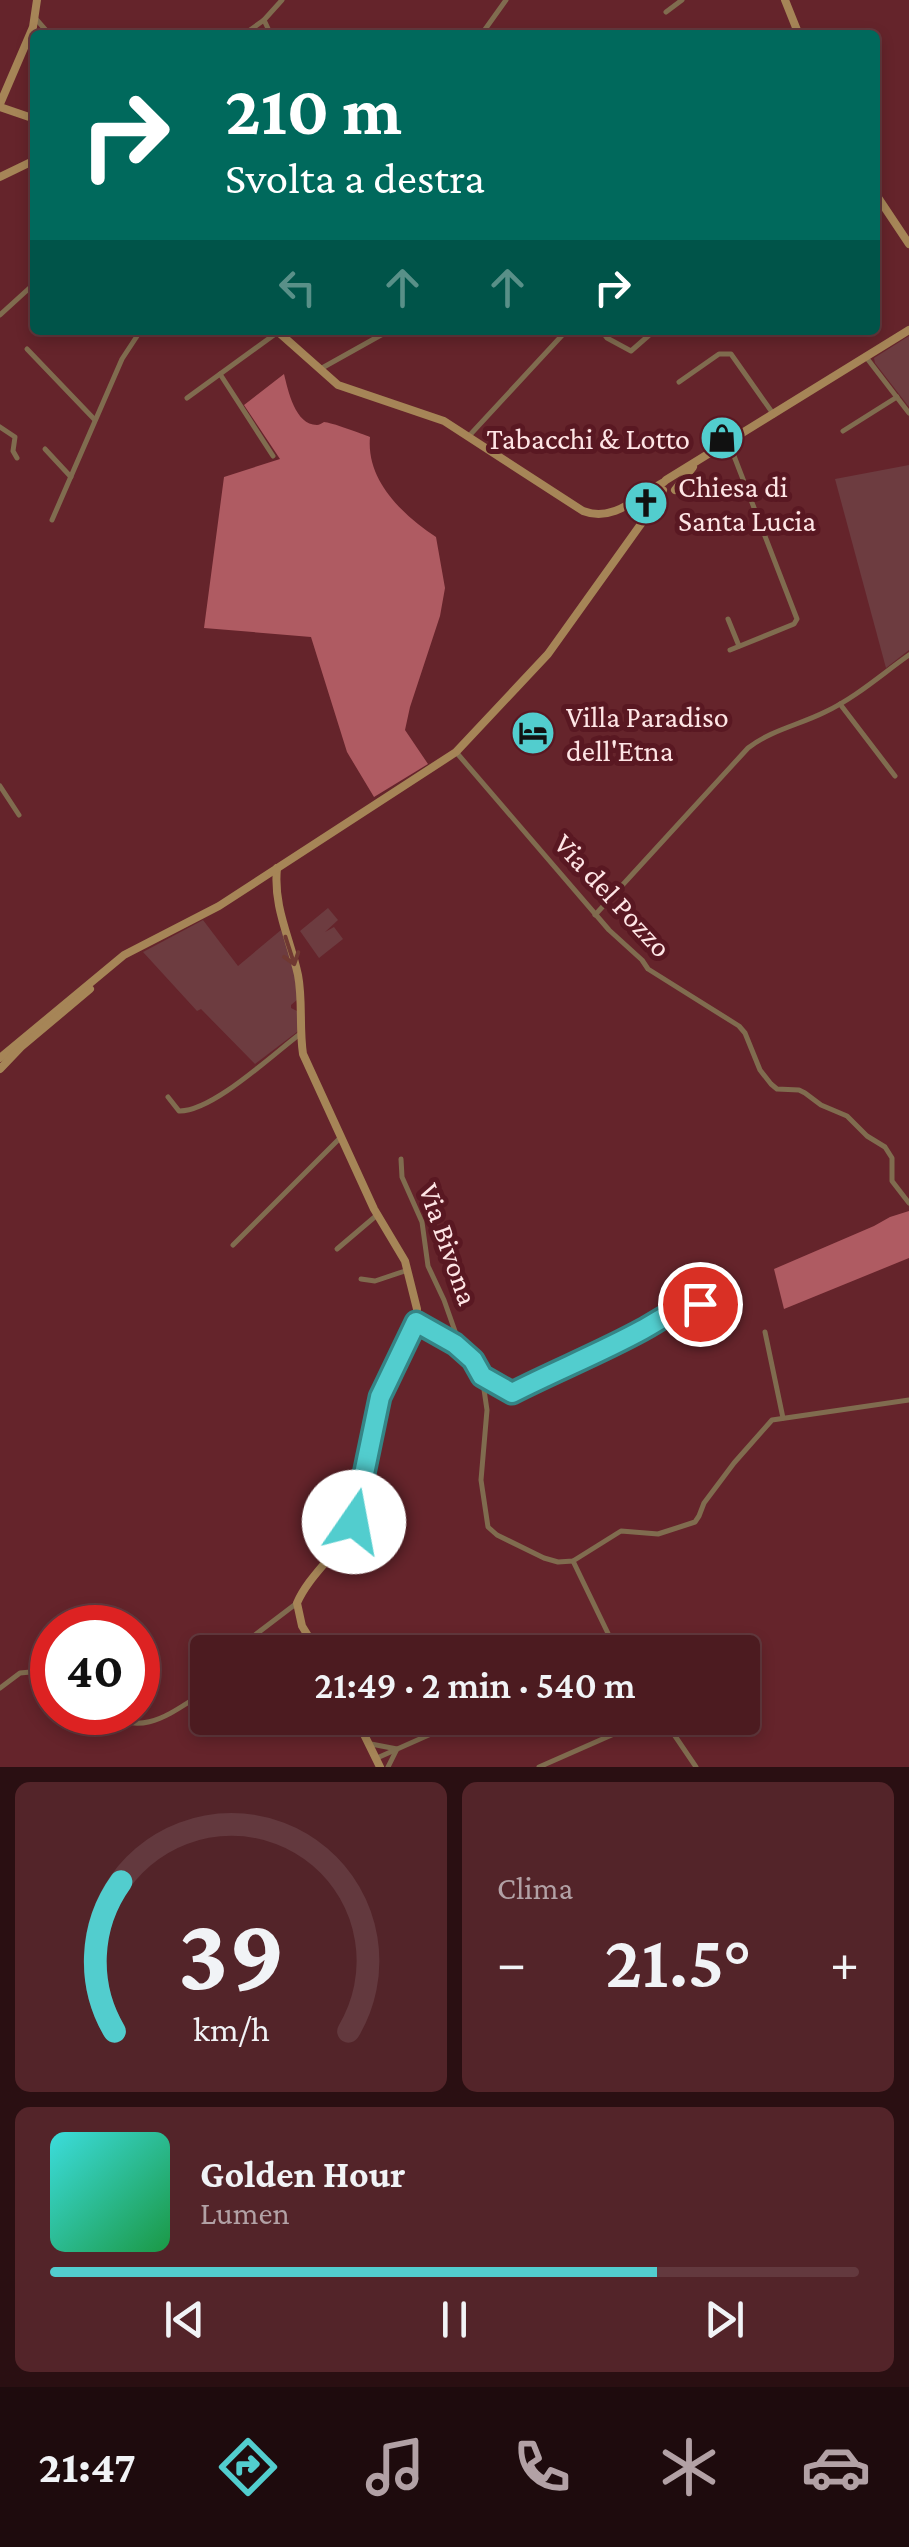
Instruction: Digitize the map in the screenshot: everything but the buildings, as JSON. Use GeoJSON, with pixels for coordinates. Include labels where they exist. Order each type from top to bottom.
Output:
{"type":"FeatureCollection","features":[{"type":"Feature","properties":{"kind":"main road"},"geometry":{"type":"LineString","coordinates":[[34,30],[37,0]]}},
{"type":"Feature","properties":{"kind":"main road"},"geometry":{"type":"LineString","coordinates":[[785,3],[797,30]]}},
{"type":"Feature","properties":{"kind":"main road"},"geometry":{"type":"LineString","coordinates":[[30,45],[19,58],[0,105],[30,116]]}},
{"type":"Feature","properties":{"kind":"main road"},"geometry":{"type":"LineString","coordinates":[[0,177],[30,157]]}},
{"type":"Feature","properties":{"kind":"main road"},"geometry":{"type":"LineString","coordinates":[[880,200],[909,244]]}},
{"type":"Feature","properties":{"kind":"main road"},"geometry":{"type":"LineString","coordinates":[[0,1058],[135,949],[219,906],[456,752],[548,654],[666,487],[704,458],[909,330]]}},
{"type":"Feature","properties":{"kind":"main road"},"geometry":{"type":"LineString","coordinates":[[281,335],[338,384],[433,416],[583,511],[614,512],[646,492],[666,487]]}},
{"type":"Feature","properties":{"kind":"main road"},"geometry":{"type":"LineString","coordinates":[[277,868],[275,887],[299,979],[302,1054],[377,1214],[405,1261],[418,1309],[416,1322],[380,1397],[354,1522],[297,1603],[308,1635]]}},
{"type":"Feature","properties":{"kind":"main road"},"geometry":{"type":"LineString","coordinates":[[0,1069],[135,949]]}},
{"type":"Feature","properties":{"kind":"main road"},"geometry":{"type":"LineString","coordinates":[[365,1735],[382,1764]]}},
{"type":"Feature","properties":{"kind":"street"},"geometry":{"type":"LineString","coordinates":[[250,30],[282,0]]}},
{"type":"Feature","properties":{"kind":"street"},"geometry":{"type":"LineString","coordinates":[[485,30],[506,0]]}},
{"type":"Feature","properties":{"kind":"street"},"geometry":{"type":"LineString","coordinates":[[666,12],[682,0]]}},
{"type":"Feature","properties":{"kind":"street"},"geometry":{"type":"LineString","coordinates":[[35,18],[46,30]]}},
{"type":"Feature","properties":{"kind":"street"},"geometry":{"type":"LineString","coordinates":[[264,20],[269,30]]}},
{"type":"Feature","properties":{"kind":"street"},"geometry":{"type":"LineString","coordinates":[[0,315],[30,288]]}},
{"type":"Feature","properties":{"kind":"street"},"geometry":{"type":"LineString","coordinates":[[52,520],[122,358],[138,335]]}},
{"type":"Feature","properties":{"kind":"street"},"geometry":{"type":"LineString","coordinates":[[188,398],[272,335]]}},
{"type":"Feature","properties":{"kind":"street"},"geometry":{"type":"LineString","coordinates":[[319,370],[381,335]]}},
{"type":"Feature","properties":{"kind":"street"},"geometry":{"type":"LineString","coordinates":[[468,436],[562,335]]}},
{"type":"Feature","properties":{"kind":"street"},"geometry":{"type":"LineString","coordinates":[[605,335],[632,351],[650,335]]}},
{"type":"Feature","properties":{"kind":"street"},"geometry":{"type":"LineString","coordinates":[[27,350],[96,420]]}},
{"type":"Feature","properties":{"kind":"street"},"geometry":{"type":"LineString","coordinates":[[679,382],[719,354],[731,354],[774,415]]}},
{"type":"Feature","properties":{"kind":"street"},"geometry":{"type":"LineString","coordinates":[[866,357],[909,414]]}},
{"type":"Feature","properties":{"kind":"street"},"geometry":{"type":"LineString","coordinates":[[220,374],[274,456]]}},
{"type":"Feature","properties":{"kind":"street"},"geometry":{"type":"LineString","coordinates":[[843,431],[896,397]]}},
{"type":"Feature","properties":{"kind":"street"},"geometry":{"type":"LineString","coordinates":[[0,428],[15,436],[12,451],[17,458]]}},
{"type":"Feature","properties":{"kind":"street"},"geometry":{"type":"LineString","coordinates":[[729,442],[797,618],[794,624],[730,650]]}},
{"type":"Feature","properties":{"kind":"street"},"geometry":{"type":"LineString","coordinates":[[44,449],[71,477]]}},
{"type":"Feature","properties":{"kind":"street"},"geometry":{"type":"LineString","coordinates":[[728,618],[739,646]]}},
{"type":"Feature","properties":{"kind":"street"},"geometry":{"type":"LineString","coordinates":[[595,915],[748,748],[764,736],[840,704],[909,655]]}},
{"type":"Feature","properties":{"kind":"street"},"geometry":{"type":"LineString","coordinates":[[840,704],[895,776]]}},
{"type":"Feature","properties":{"kind":"street","name":"Via del Pozzo"},"geometry":{"type":"LineString","coordinates":[[456,752],[595,915],[658,976],[739,1026],[770,1084],[777,1089],[799,1090],[847,1116],[885,1147],[892,1158],[892,1181],[909,1203]]}},
{"type":"Feature","properties":{"kind":"street"},"geometry":{"type":"LineString","coordinates":[[0,786],[19,814]]}},
{"type":"Feature","properties":{"kind":"street"},"geometry":{"type":"LineString","coordinates":[[168,1098],[179,1111],[212,1102],[300,1034]]}},
{"type":"Feature","properties":{"kind":"street"},"geometry":{"type":"LineString","coordinates":[[233,1244],[342,1136]]}},
{"type":"Feature","properties":{"kind":"street","name":"Via Bivona"},"geometry":{"type":"LineString","coordinates":[[400,1159],[402,1177],[422,1222],[428,1266],[456,1334],[450,1340]]}},
{"type":"Feature","properties":{"kind":"street"},"geometry":{"type":"LineString","coordinates":[[337,1250],[377,1214]]}},
{"type":"Feature","properties":{"kind":"street"},"geometry":{"type":"LineString","coordinates":[[361,1279],[374,1282],[408,1270]]}},
{"type":"Feature","properties":{"kind":"street"},"geometry":{"type":"LineString","coordinates":[[482,1376],[512,1393],[688,1305],[721,1300]]}},
{"type":"Feature","properties":{"kind":"street"},"geometry":{"type":"LineString","coordinates":[[416,1322],[450,1340],[467,1354],[482,1376],[487,1410],[481,1480],[488,1527],[558,1562],[573,1561],[625,1530],[658,1534],[694,1522],[704,1503],[772,1420],[909,1400]]}},
{"type":"Feature","properties":{"kind":"street"},"geometry":{"type":"LineString","coordinates":[[766,1332],[782,1418]]}},
{"type":"Feature","properties":{"kind":"street"},"geometry":{"type":"LineString","coordinates":[[573,1561],[609,1635]]}},
{"type":"Feature","properties":{"kind":"street"},"geometry":{"type":"LineString","coordinates":[[255,1635],[297,1603]]}},
{"type":"Feature","properties":{"kind":"street"},"geometry":{"type":"LineString","coordinates":[[0,1688],[20,1672],[30,1671]]}},
{"type":"Feature","properties":{"kind":"street"},"geometry":{"type":"LineString","coordinates":[[160,1718],[190,1700]]}},
{"type":"Feature","properties":{"kind":"street"},"geometry":{"type":"LineString","coordinates":[[382,1764],[397,1749],[429,1735]]}},
{"type":"Feature","properties":{"kind":"street"},"geometry":{"type":"LineString","coordinates":[[540,1767],[614,1735]]}},
{"type":"Feature","properties":{"kind":"street"},"geometry":{"type":"LineString","coordinates":[[674,1735],[696,1767]]}},
{"type":"Feature","properties":{"kind":"street"},"geometry":{"type":"LineString","coordinates":[[370,1744],[397,1749]]}},
{"type":"Feature","properties":{"kind":"street"},"geometry":{"type":"LineString","coordinates":[[382,1764],[397,1749]]}},
{"type":"Feature","properties":{"kind":"shaded area"},"geometry":{"type":"Polygon","coordinates":[[[909,336],[909,407],[874,358],[909,336]]]}},
{"type":"Feature","properties":{"kind":"shaded area"},"geometry":{"type":"Polygon","coordinates":[[[284,374],[294,406],[303,419],[370,437],[370,453],[380,482],[411,518],[436,537],[445,588],[405,730],[428,764],[374,797],[347,752],[311,637],[204,628],[224,477],[280,459],[244,405],[284,374]]]}},
{"type":"Feature","properties":{"kind":"shaded area"},"geometry":{"type":"Polygon","coordinates":[[[909,465],[909,650],[886,668],[835,479],[909,465]]]}},
{"type":"Feature","properties":{"kind":"shaded area"},"geometry":{"type":"Polygon","coordinates":[[[328,908],[338,920],[325,932],[334,927],[343,939],[319,958],[300,931],[328,908]]]}},
{"type":"Feature","properties":{"kind":"shaded area"},"geometry":{"type":"Polygon","coordinates":[[[203,920],[238,966],[281,930],[294,968],[298,999],[291,1008],[297,1011],[297,1032],[255,1064],[201,1009],[197,1011],[143,952],[203,920]]]}},
{"type":"Feature","properties":{"kind":"shaded area"},"geometry":{"type":"Polygon","coordinates":[[[909,1211],[909,1258],[784,1309],[774,1269],[909,1211]]]}},
{"type":"Feature","properties":{"kind":"place","name":"Tabacchi & Lotto"},"geometry":{"type":"Point","coordinates":[722,438]}},
{"type":"Feature","properties":{"kind":"place","name":"Chiesa di Santa Lucia"},"geometry":{"type":"Point","coordinates":[646,503]}},
{"type":"Feature","properties":{"kind":"place","name":"Villa Paradiso dell'Etna"},"geometry":{"type":"Point","coordinates":[533,733]}},
{"type":"Feature","properties":{"kind":"route"},"geometry":{"type":"LineString","coordinates":[[354,1522],[380,1397],[416,1322],[455,1344],[473,1360],[482,1376],[512,1393],[666,1315],[700,1304]]}}]}
